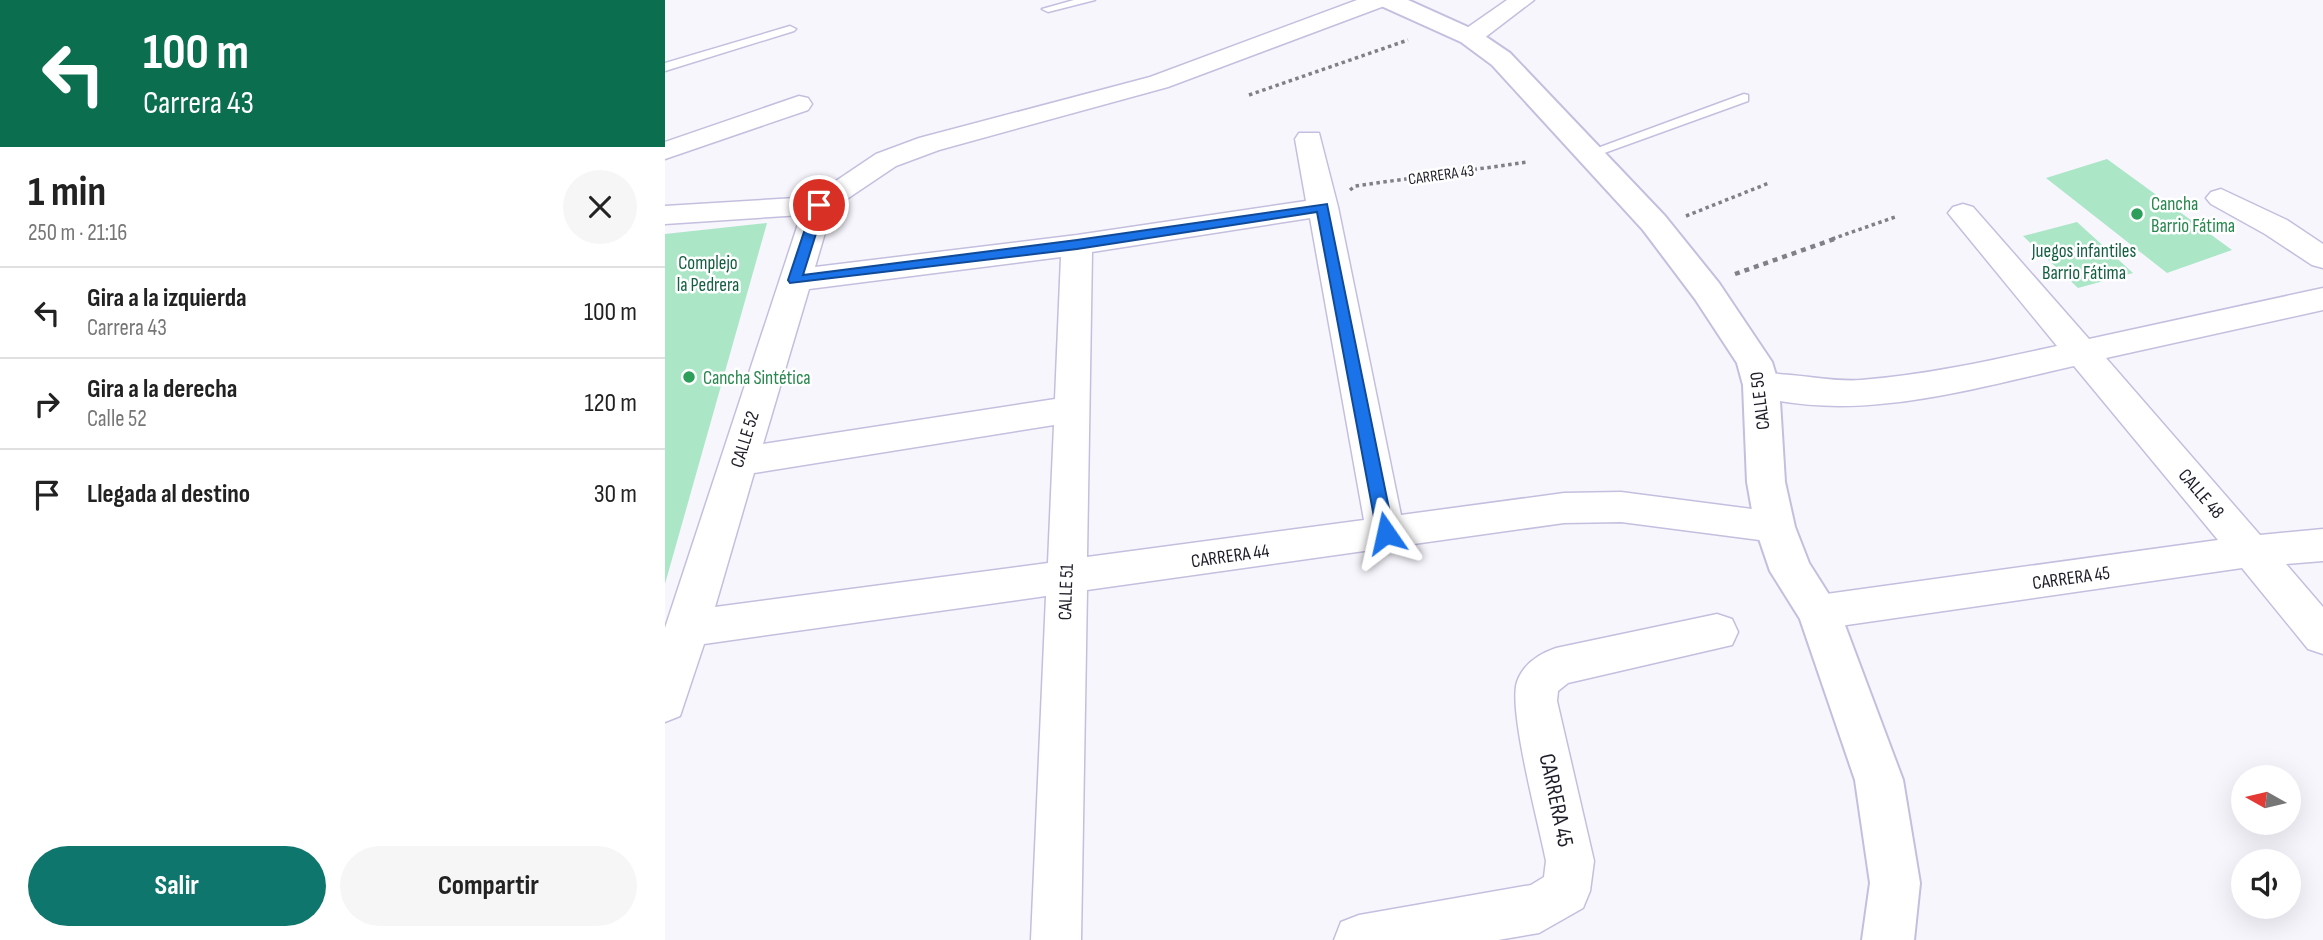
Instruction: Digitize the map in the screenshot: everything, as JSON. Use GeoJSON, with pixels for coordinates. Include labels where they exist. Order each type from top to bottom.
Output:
{"type":"FeatureCollection","features":[{"type":"Feature","properties":{"kind":"street"},"geometry":{"type":"LineString","coordinates":[[665,215],[819,205],[886,160],[929,144],[1159,82],[1379,0]]}},
{"type":"Feature","properties":{"kind":"street","name":"CALLE 50"},"geometry":{"type":"LineString","coordinates":[[1388,0],[1457,32],[1501,59],[1654,223],[1707,290],[1754,362],[1761,385],[1766,482],[1775,527],[1791,571],[1819,612],[1879,780],[1895,883],[1888,940]]}},
{"type":"Feature","properties":{"kind":"street"},"geometry":{"type":"LineString","coordinates":[[1457,32],[1523,0]]}},
{"type":"Feature","properties":{"kind":"street"},"geometry":{"type":"LineString","coordinates":[[665,151],[799,104]]}},
{"type":"Feature","properties":{"kind":"street"},"geometry":{"type":"LineString","coordinates":[[1309,139],[1386,533]]}},
{"type":"Feature","properties":{"kind":"street"},"geometry":{"type":"LineString","coordinates":[[2221,198],[2276,227],[2323,257]]}},
{"type":"Feature","properties":{"kind":"street","name":"CALLE 52"},"geometry":{"type":"LineString","coordinates":[[665,702],[685,629],[819,205]]}},
{"type":"Feature","properties":{"kind":"street"},"geometry":{"type":"LineString","coordinates":[[795,280],[1077,245],[1323,207]]}},
{"type":"Feature","properties":{"kind":"street"},"geometry":{"type":"LineString","coordinates":[[1963,213],[2080,351]]}},
{"type":"Feature","properties":{"kind":"street","name":"CALLE 51"},"geometry":{"type":"LineString","coordinates":[[1056,940],[1077,245]]}},
{"type":"Feature","properties":{"kind":"street"},"geometry":{"type":"LineString","coordinates":[[1761,385],[1816,393],[1860,393],[1965,378],[2323,299]]}},
{"type":"Feature","properties":{"kind":"street","name":"CALLE 48"},"geometry":{"type":"LineString","coordinates":[[2080,351],[2323,636]]}},
{"type":"Feature","properties":{"kind":"street"},"geometry":{"type":"LineString","coordinates":[[737,462],[1071,409]]}},
{"type":"Feature","properties":{"kind":"street","name":"CARRERA 44"},"geometry":{"type":"LineString","coordinates":[[685,629],[1564,508],[1621,507],[1775,527]]}},
{"type":"Feature","properties":{"kind":"street","name":"CARRERA 45"},"geometry":{"type":"LineString","coordinates":[[1819,612],[2253,551],[2323,545]]}},
{"type":"Feature","properties":{"kind":"street","name":"CARRERA 45"},"geometry":{"type":"LineString","coordinates":[[1359,940],[1539,908],[1566,891],[1570,861],[1535,701],[1538,682],[1556,667],[1717,632]]}},
{"type":"Feature","properties":{"kind":"lane"},"geometry":{"type":"LineString","coordinates":[[1048,9],[1089,0]]}},
{"type":"Feature","properties":{"kind":"lane"},"geometry":{"type":"LineString","coordinates":[[665,67],[790,29]]}},
{"type":"Feature","properties":{"kind":"lane"},"geometry":{"type":"LineString","coordinates":[[1591,153],[1744,98]]}},
{"type":"Feature","properties":{"kind":"path"},"geometry":{"type":"LineString","coordinates":[[1249,95],[1457,32]]}},
{"type":"Feature","properties":{"kind":"path","name":"CARRERA 43"},"geometry":{"type":"LineString","coordinates":[[1355,186],[1528,162]]}},
{"type":"Feature","properties":{"kind":"path"},"geometry":{"type":"LineString","coordinates":[[1654,223],[1688,215],[1769,183]]}},
{"type":"Feature","properties":{"kind":"path"},"geometry":{"type":"LineString","coordinates":[[1707,290],[1733,275],[1898,216]]}},
{"type":"Feature","properties":{"kind":"green space","name":"Cancha Barrio Fátima"},"geometry":{"type":"Polygon","coordinates":[[[2107,159],[2232,250],[2167,273],[2046,178],[2107,159]]]}},
{"type":"Feature","properties":{"kind":"green space","name":"Juegos infantiles Barrio Fátima"},"geometry":{"type":"Polygon","coordinates":[[[2077,222],[2133,273],[2078,288],[2023,236],[2077,222]]]}},
{"type":"Feature","properties":{"kind":"green space","name":"Cancha Sintética"},"geometry":{"type":"Polygon","coordinates":[[[767,223],[665,584],[665,234],[767,223]]]}},
{"type":"Feature","properties":{"kind":"place","name":"Cancha Barrio Fátima"},"geometry":{"type":"Point","coordinates":[2137,214]}},
{"type":"Feature","properties":{"kind":"place","name":"Cancha Sintética"},"geometry":{"type":"Point","coordinates":[689,377]}},
{"type":"Feature","properties":{"kind":"route"},"geometry":{"type":"LineString","coordinates":[[819,205],[795,280],[1077,245],[1323,207],[1386,533]]}},
{"type":"Feature","properties":{"kind":"park label","name":"Complejo la Pedrera"},"geometry":{"type":"Point","coordinates":[708,273]}}]}
